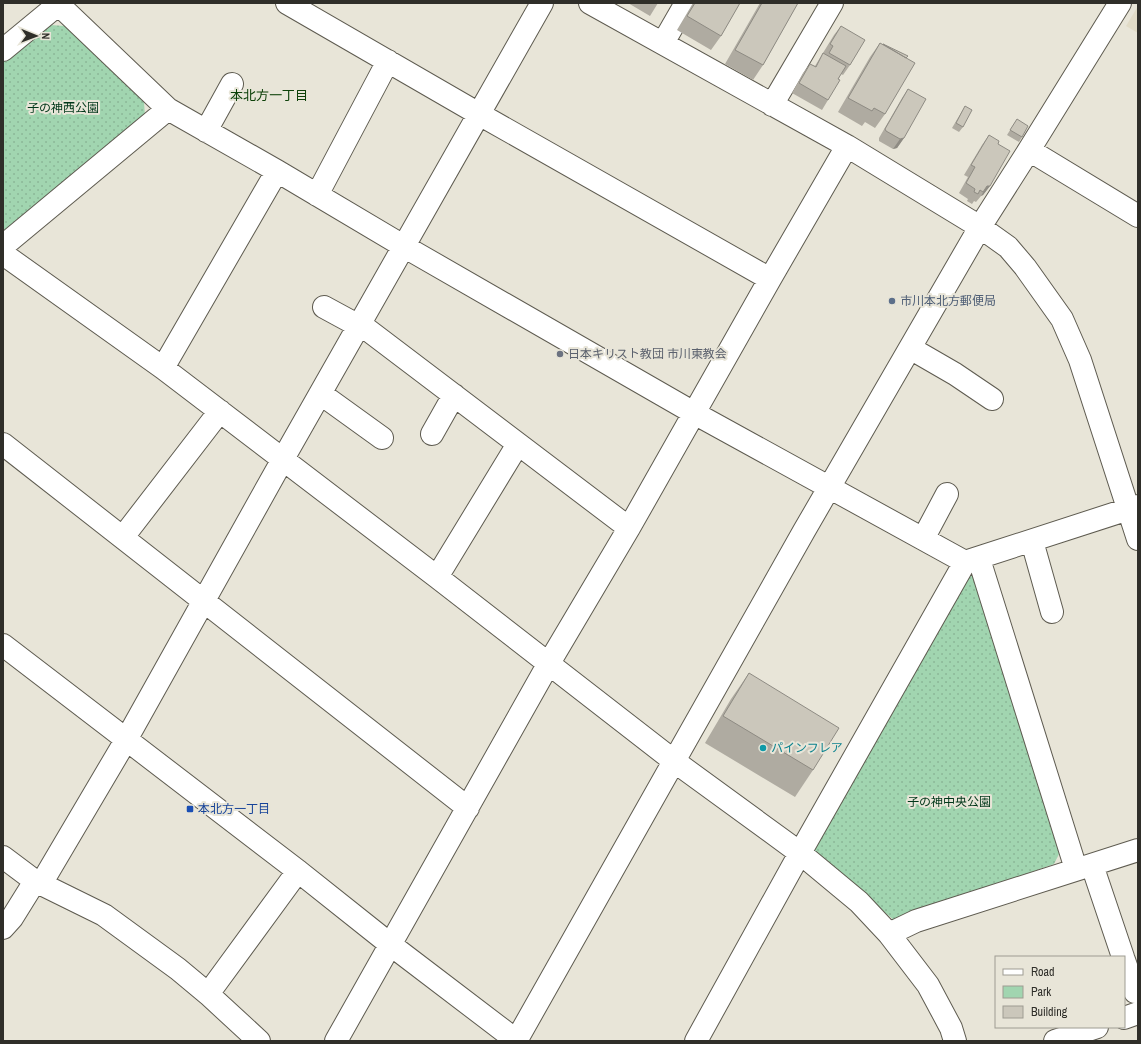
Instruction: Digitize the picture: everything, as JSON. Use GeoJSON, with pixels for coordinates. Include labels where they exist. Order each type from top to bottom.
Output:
{"type":"FeatureCollection","features":[{"type":"Feature","properties":{"kind":"street"},"geometry":{"type":"LineString","coordinates":[[3,50],[58,3],[168,109],[694,413],[924,540],[972,561],[1084,867],[1123,956]]}},
{"type":"Feature","properties":{"kind":"street"},"geometry":{"type":"LineString","coordinates":[[287,3],[770,279]]}},
{"type":"Feature","properties":{"kind":"street"},"geometry":{"type":"LineString","coordinates":[[3,928],[38,882],[126,740],[283,459],[405,247],[542,3]]}},
{"type":"Feature","properties":{"kind":"street"},"geometry":{"type":"LineString","coordinates":[[590,3],[847,146],[980,227],[1008,248],[1025,267],[1062,320],[1080,360],[1133,508],[1138,539]]}},
{"type":"Feature","properties":{"kind":"street"},"geometry":{"type":"LineString","coordinates":[[663,43],[686,3]]}},
{"type":"Feature","properties":{"kind":"street"},"geometry":{"type":"LineString","coordinates":[[772,105],[832,3]]}},
{"type":"Feature","properties":{"kind":"street"},"geometry":{"type":"LineString","coordinates":[[3,645],[517,1041],[674,760],[980,227],[1030,150],[1120,3]]}},
{"type":"Feature","properties":{"kind":"street"},"geometry":{"type":"LineString","coordinates":[[317,195],[388,61]]}},
{"type":"Feature","properties":{"kind":"street"},"geometry":{"type":"LineString","coordinates":[[206,131],[232,84]]}},
{"type":"Feature","properties":{"kind":"street"},"geometry":{"type":"LineString","coordinates":[[3,246],[168,109]]}},
{"type":"Feature","properties":{"kind":"street"},"geometry":{"type":"LineString","coordinates":[[336,1041],[549,664],[629,528],[847,146]]}},
{"type":"Feature","properties":{"kind":"street"},"geometry":{"type":"LineString","coordinates":[[1030,150],[1138,216]]}},
{"type":"Feature","properties":{"kind":"street"},"geometry":{"type":"LineString","coordinates":[[163,368],[277,171]]}},
{"type":"Feature","properties":{"kind":"street"},"geometry":{"type":"LineString","coordinates":[[3,254],[163,368],[674,760],[800,853],[859,902],[889,934],[928,985],[951,1028],[955,1041]]}},
{"type":"Feature","properties":{"kind":"street"},"geometry":{"type":"LineString","coordinates":[[324,307],[360,325],[629,528]]}},
{"type":"Feature","properties":{"kind":"street"},"geometry":{"type":"LineString","coordinates":[[910,348],[955,374],[992,399]]}},
{"type":"Feature","properties":{"kind":"street"},"geometry":{"type":"LineString","coordinates":[[321,394],[382,438]]}},
{"type":"Feature","properties":{"kind":"street"},"geometry":{"type":"LineString","coordinates":[[432,434],[454,395]]}},
{"type":"Feature","properties":{"kind":"street"},"geometry":{"type":"LineString","coordinates":[[123,537],[220,411]]}},
{"type":"Feature","properties":{"kind":"street"},"geometry":{"type":"LineString","coordinates":[[3,444],[468,808]]}},
{"type":"Feature","properties":{"kind":"street"},"geometry":{"type":"LineString","coordinates":[[437,577],[518,444]]}},
{"type":"Feature","properties":{"kind":"street"},"geometry":{"type":"LineString","coordinates":[[924,540],[947,494]]}},
{"type":"Feature","properties":{"kind":"street"},"geometry":{"type":"LineString","coordinates":[[696,1041],[800,853],[972,561],[1133,508]]}},
{"type":"Feature","properties":{"kind":"street"},"geometry":{"type":"LineString","coordinates":[[1032,541],[1052,612]]}},
{"type":"Feature","properties":{"kind":"street"},"geometry":{"type":"LineString","coordinates":[[889,934],[916,921],[1138,850]]}},
{"type":"Feature","properties":{"kind":"street"},"geometry":{"type":"LineString","coordinates":[[3,857],[38,882],[104,915],[178,969],[208,994],[259,1041]]}},
{"type":"Feature","properties":{"kind":"street"},"geometry":{"type":"LineString","coordinates":[[208,994],[298,871]]}},
{"type":"Feature","properties":{"kind":"street"},"geometry":{"type":"LineString","coordinates":[[1125,961],[1135,992]]}},
{"type":"Feature","properties":{"kind":"street"},"geometry":{"type":"LineString","coordinates":[[1125,1018],[1138,1013]]}},
{"type":"Feature","properties":{"kind":"street"},"geometry":{"type":"LineString","coordinates":[[1055,1041],[1094,1028]]}},
{"type":"Feature","properties":{"kind":"shaded area"},"geometry":{"type":"Polygon","coordinates":[[[1138,6],[1138,33],[1126,26],[1138,6]]]}},
{"type":"Feature","properties":{"kind":"green space","name":"子の神西公園"},"geometry":{"type":"Polygon","coordinates":[[[50,25],[66,26],[144,102],[145,116],[3,239],[3,62],[50,25]]]}},
{"type":"Feature","properties":{"kind":"green space","name":"子の神中央公園"},"geometry":{"type":"Polygon","coordinates":[[[979,572],[1060,852],[1054,864],[895,921],[813,852],[971,573],[979,572]]]}},
{"type":"Feature","properties":{"kind":"building"},"geometry":{"type":"Polygon","coordinates":[[[695,3],[740,3],[721,36],[687,16],[695,3]]]}},
{"type":"Feature","properties":{"kind":"building"},"geometry":{"type":"Polygon","coordinates":[[[762,3],[798,3],[763,65],[735,50],[762,3]]]}},
{"type":"Feature","properties":{"kind":"building"},"geometry":{"type":"Polygon","coordinates":[[[841,26],[865,40],[850,65],[829,53],[833,46],[830,44],[841,26]]]}},
{"type":"Feature","properties":{"kind":"building"},"geometry":{"type":"Polygon","coordinates":[[[880,43],[915,63],[885,114],[874,108],[872,111],[848,98],[880,43]]]}},
{"type":"Feature","properties":{"kind":"building"},"geometry":{"type":"Polygon","coordinates":[[[883,44],[908,56],[906,58],[883,44]]]}},
{"type":"Feature","properties":{"kind":"building"},"geometry":{"type":"Polygon","coordinates":[[[823,53],[846,66],[838,79],[840,80],[828,100],[799,83],[810,64],[816,67],[823,53]]]}},
{"type":"Feature","properties":{"kind":"building"},"geometry":{"type":"Polygon","coordinates":[[[908,89],[926,99],[904,138],[900,139],[885,129],[908,89]]]}},
{"type":"Feature","properties":{"kind":"building"},"geometry":{"type":"Polygon","coordinates":[[[965,106],[972,110],[963,127],[956,123],[965,106]]]}},
{"type":"Feature","properties":{"kind":"building"},"geometry":{"type":"Polygon","coordinates":[[[1017,119],[1028,126],[1022,137],[1010,130],[1017,119]]]}},
{"type":"Feature","properties":{"kind":"building"},"geometry":{"type":"Polygon","coordinates":[[[989,135],[999,141],[998,144],[1010,151],[990,186],[987,186],[983,192],[980,190],[978,194],[974,192],[975,189],[966,183],[975,167],[971,165],[989,135]]]}},
{"type":"Feature","properties":{"kind":"building"},"geometry":{"type":"Polygon","coordinates":[[[749,673],[839,728],[813,770],[723,716],[749,673]]]}},
{"type":"Feature","properties":{"kind":"place","name":"市川本北方郵便局"},"geometry":{"type":"Point","coordinates":[892,301]}},
{"type":"Feature","properties":{"kind":"place","name":"日本キリスト教団 市川東教会"},"geometry":{"type":"Point","coordinates":[560,354]}},
{"type":"Feature","properties":{"kind":"place","name":"パインフレア"},"geometry":{"type":"Point","coordinates":[763,748]}},
{"type":"Feature","properties":{"kind":"place","name":"本北方一丁目"},"geometry":{"type":"Point","coordinates":[190,809]}},
{"type":"Feature","properties":{"kind":"district","name":"本北方一丁目"},"geometry":{"type":"Point","coordinates":[269,95]}}]}
